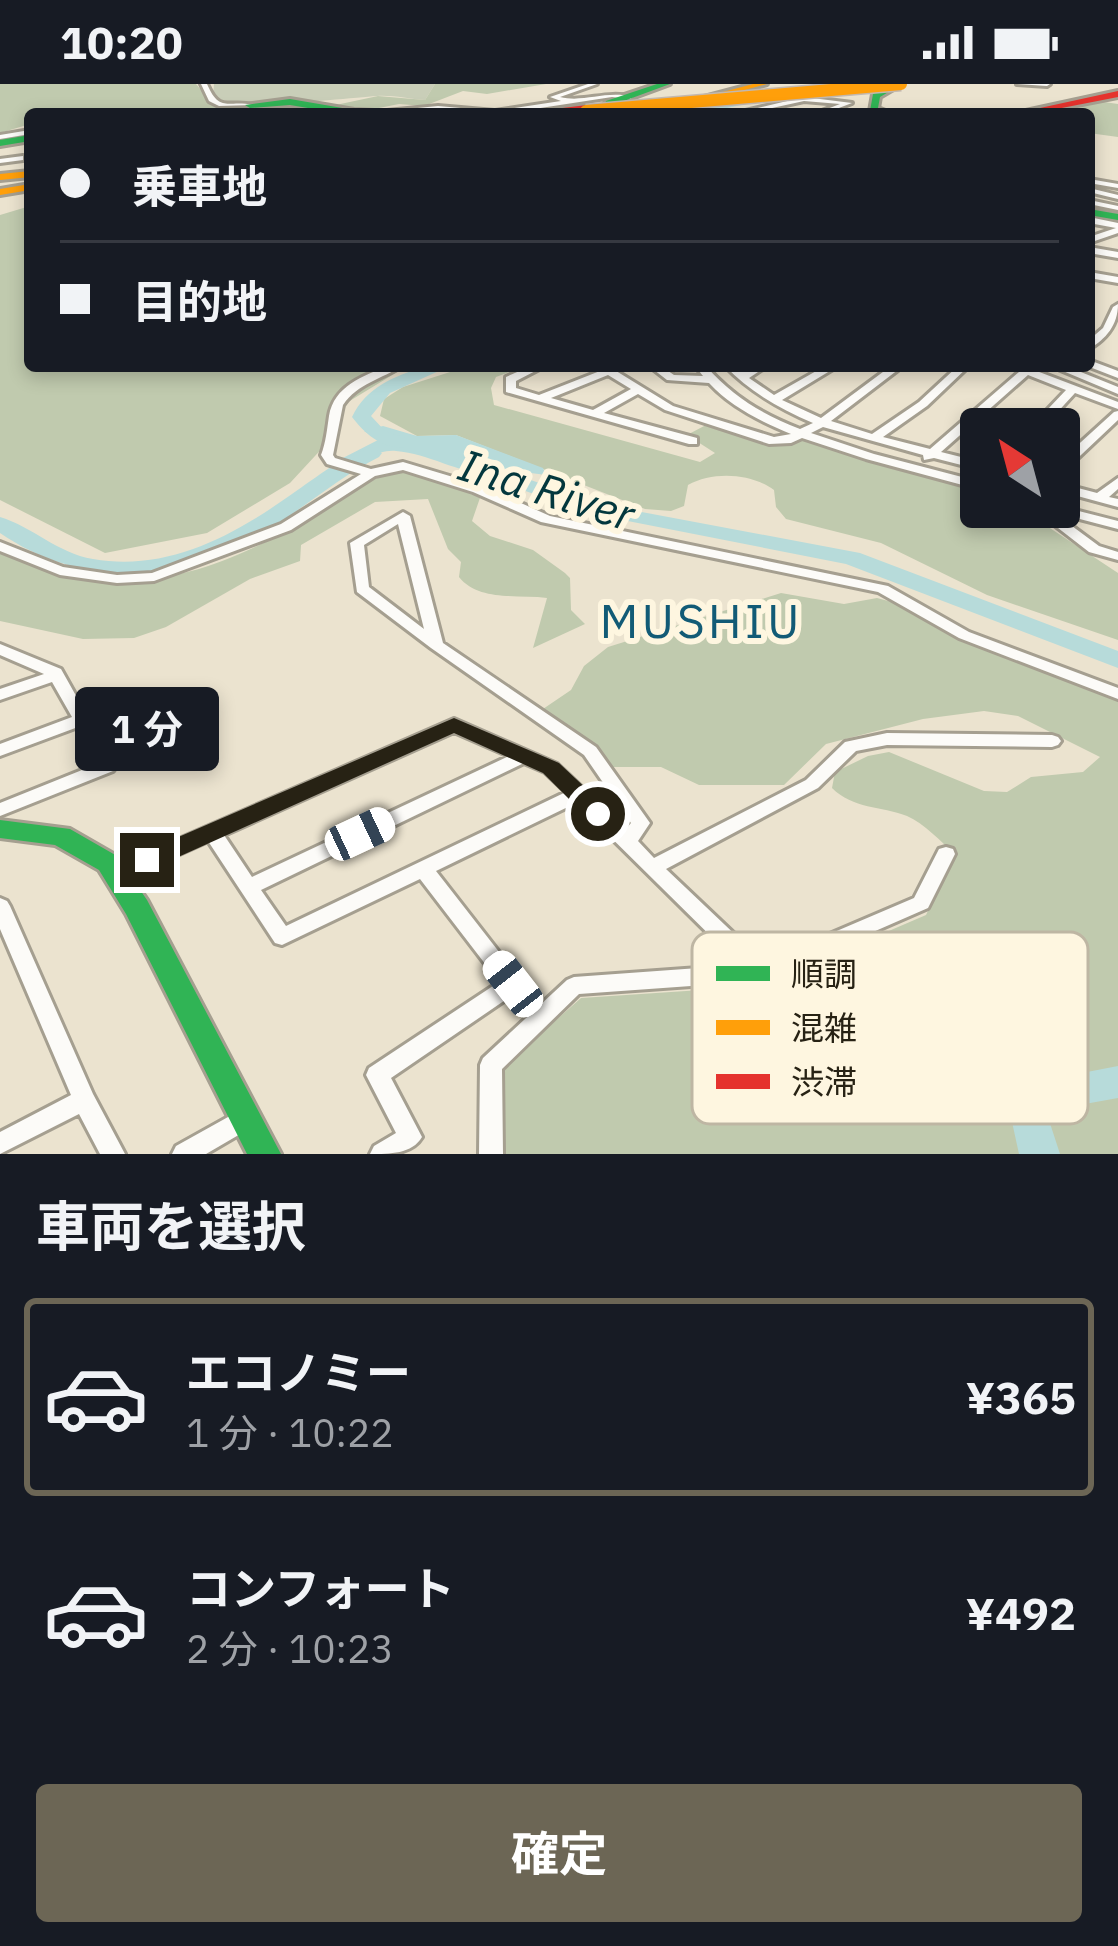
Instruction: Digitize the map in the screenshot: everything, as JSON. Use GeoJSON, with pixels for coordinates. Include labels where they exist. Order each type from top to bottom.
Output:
{"type":"FeatureCollection","features":[{"type":"Feature","properties":{"kind":"main road"},"geometry":{"type":"LineString","coordinates":[[601,108],[666,84]]}},
{"type":"Feature","properties":{"kind":"main road"},"geometry":{"type":"LineString","coordinates":[[601,108],[750,84]]}},
{"type":"Feature","properties":{"kind":"main road"},"geometry":{"type":"LineString","coordinates":[[601,108],[763,84]]}},
{"type":"Feature","properties":{"kind":"main road"},"geometry":{"type":"LineString","coordinates":[[601,108],[900,84]]}},
{"type":"Feature","properties":{"kind":"main road"},"geometry":{"type":"LineString","coordinates":[[873,108],[876,96],[900,84]]}},
{"type":"Feature","properties":{"kind":"main road"},"geometry":{"type":"LineString","coordinates":[[1047,108],[1118,94]]}},
{"type":"Feature","properties":{"kind":"main road"},"geometry":{"type":"LineString","coordinates":[[250,104],[290,102],[328,108]]}},
{"type":"Feature","properties":{"kind":"main road"},"geometry":{"type":"LineString","coordinates":[[601,108],[873,107]]}},
{"type":"Feature","properties":{"kind":"main road"},"geometry":{"type":"LineString","coordinates":[[0,190],[16,159]]}},
{"type":"Feature","properties":{"kind":"main road"},"geometry":{"type":"LineString","coordinates":[[0,829],[61,836],[108,863],[264,1154]]}},
{"type":"Feature","properties":{"kind":"street"},"geometry":{"type":"LineString","coordinates":[[204,84],[211,100],[221,105],[250,104]]}},
{"type":"Feature","properties":{"kind":"street"},"geometry":{"type":"LineString","coordinates":[[1020,84],[1047,84]]}},
{"type":"Feature","properties":{"kind":"street"},"geometry":{"type":"LineString","coordinates":[[767,108],[804,99],[873,107]]}},
{"type":"Feature","properties":{"kind":"street"},"geometry":{"type":"LineString","coordinates":[[236,108],[250,104]]}},
{"type":"Feature","properties":{"kind":"street"},"geometry":{"type":"LineString","coordinates":[[829,108],[834,105]]}},
{"type":"Feature","properties":{"kind":"street"},"geometry":{"type":"LineString","coordinates":[[814,108],[834,105]]}},
{"type":"Feature","properties":{"kind":"street"},"geometry":{"type":"LineString","coordinates":[[1095,245],[1118,224]]}},
{"type":"Feature","properties":{"kind":"street"},"geometry":{"type":"LineString","coordinates":[[1113,331],[1118,307]]}},
{"type":"Feature","properties":{"kind":"street"},"geometry":{"type":"LineString","coordinates":[[367,472],[331,461],[327,455],[336,431],[336,407],[354,385],[383,372]]}},
{"type":"Feature","properties":{"kind":"street"},"geometry":{"type":"LineString","coordinates":[[526,372],[510,379],[511,390],[693,441]]}},
{"type":"Feature","properties":{"kind":"street"},"geometry":{"type":"LineString","coordinates":[[541,398],[598,372]]}},
{"type":"Feature","properties":{"kind":"street"},"geometry":{"type":"LineString","coordinates":[[609,372],[669,408],[773,441],[802,434],[823,422],[890,372]]}},
{"type":"Feature","properties":{"kind":"street"},"geometry":{"type":"LineString","coordinates":[[662,372],[671,378],[710,380]]}},
{"type":"Feature","properties":{"kind":"street"},"geometry":{"type":"LineString","coordinates":[[704,372],[747,406],[802,434],[960,480]]}},
{"type":"Feature","properties":{"kind":"street"},"geometry":{"type":"LineString","coordinates":[[736,372],[773,400],[823,422],[960,460]]}},
{"type":"Feature","properties":{"kind":"street"},"geometry":{"type":"LineString","coordinates":[[741,378],[752,372]]}},
{"type":"Feature","properties":{"kind":"street"},"geometry":{"type":"LineString","coordinates":[[773,400],[822,372]]}},
{"type":"Feature","properties":{"kind":"street"},"geometry":{"type":"LineString","coordinates":[[877,436],[957,372]]}},
{"type":"Feature","properties":{"kind":"street"},"geometry":{"type":"LineString","coordinates":[[916,466],[1021,372]]}},
{"type":"Feature","properties":{"kind":"street"},"geometry":{"type":"LineString","coordinates":[[1035,372],[1118,410],[1080,448]]}},
{"type":"Feature","properties":{"kind":"street"},"geometry":{"type":"LineString","coordinates":[[1072,372],[1118,391]]}},
{"type":"Feature","properties":{"kind":"street"},"geometry":{"type":"LineString","coordinates":[[1055,408],[1074,388]]}},
{"type":"Feature","properties":{"kind":"street"},"geometry":{"type":"LineString","coordinates":[[595,413],[636,391]]}},
{"type":"Feature","properties":{"kind":"street"},"geometry":{"type":"LineString","coordinates":[[0,546],[60,571],[116,579],[154,577],[286,526],[367,472],[403,466],[430,471],[546,519],[883,590],[964,635],[1118,694]]}},
{"type":"Feature","properties":{"kind":"street"},"geometry":{"type":"LineString","coordinates":[[1100,499],[1118,482]]}},
{"type":"Feature","properties":{"kind":"street"},"geometry":{"type":"LineString","coordinates":[[1080,493],[1118,503]]}},
{"type":"Feature","properties":{"kind":"street"},"geometry":{"type":"LineString","coordinates":[[1080,515],[1118,525]]}},
{"type":"Feature","properties":{"kind":"street"},"geometry":{"type":"LineString","coordinates":[[436,645],[403,516],[357,543],[362,589],[436,645],[590,751],[641,823],[627,841]]}},
{"type":"Feature","properties":{"kind":"street"},"geometry":{"type":"LineString","coordinates":[[1066,528],[1094,549],[1118,556]]}},
{"type":"Feature","properties":{"kind":"street"},"geometry":{"type":"LineString","coordinates":[[0,649],[56,675],[107,767],[0,810]]}},
{"type":"Feature","properties":{"kind":"street"},"geometry":{"type":"LineString","coordinates":[[0,695],[56,675]]}},
{"type":"Feature","properties":{"kind":"street"},"geometry":{"type":"LineString","coordinates":[[0,750],[82,719]]}},
{"type":"Feature","properties":{"kind":"street"},"geometry":{"type":"LineString","coordinates":[[115,875],[454,725],[551,768],[719,932]]}},
{"type":"Feature","properties":{"kind":"street"},"geometry":{"type":"LineString","coordinates":[[652,868],[812,784],[851,746],[887,739],[1052,742]]}},
{"type":"Feature","properties":{"kind":"street"},"geometry":{"type":"LineString","coordinates":[[249,887],[524,756]]}},
{"type":"Feature","properties":{"kind":"street"},"geometry":{"type":"LineString","coordinates":[[212,832],[282,937],[578,794]]}},
{"type":"Feature","properties":{"kind":"street"},"geometry":{"type":"LineString","coordinates":[[854,932],[921,903],[946,854]]}},
{"type":"Feature","properties":{"kind":"street"},"geometry":{"type":"LineString","coordinates":[[382,1154],[410,1137],[377,1075],[513,984],[423,868]]}},
{"type":"Feature","properties":{"kind":"street"},"geometry":{"type":"LineString","coordinates":[[0,906],[84,1100],[113,1154]]}},
{"type":"Feature","properties":{"kind":"street"},"geometry":{"type":"LineString","coordinates":[[491,1154],[491,1065],[574,986],[692,977]]}},
{"type":"Feature","properties":{"kind":"street"},"geometry":{"type":"LineString","coordinates":[[0,1144],[84,1100]]}},
{"type":"Feature","properties":{"kind":"street"},"geometry":{"type":"LineString","coordinates":[[184,1154],[245,1118]]}},
{"type":"Feature","properties":{"kind":"green space"},"geometry":{"type":"Polygon","coordinates":[[[0,84],[196,84],[215,106],[284,108],[24,108],[24,126],[0,133],[0,84]]]}},
{"type":"Feature","properties":{"kind":"green space"},"geometry":{"type":"Polygon","coordinates":[[[214,84],[435,84],[425,100],[383,96],[266,104],[225,101],[213,96],[214,84]]]}},
{"type":"Feature","properties":{"kind":"green space"},"geometry":{"type":"Polygon","coordinates":[[[435,84],[546,84],[487,94],[463,91],[424,106],[331,106],[378,96],[425,100],[435,84]]]}},
{"type":"Feature","properties":{"kind":"green space"},"geometry":{"type":"Polygon","coordinates":[[[1090,100],[1118,104],[1118,137],[1095,134],[1095,108],[1054,108],[1090,100]]]}},
{"type":"Feature","properties":{"kind":"green space"},"geometry":{"type":"Polygon","coordinates":[[[24,208],[24,372],[397,372],[348,402],[327,443],[290,483],[207,533],[105,553],[0,500],[0,215],[24,208]]]}},
{"type":"Feature","properties":{"kind":"green space"},"geometry":{"type":"Polygon","coordinates":[[[450,372],[510,372],[496,377],[491,388],[494,405],[700,462],[715,453],[687,435],[706,425],[772,445],[806,439],[960,485],[960,528],[1050,528],[1118,573],[1118,640],[987,595],[881,543],[786,519],[776,507],[774,490],[754,480],[709,477],[688,485],[684,506],[671,511],[645,509],[456,435],[417,436],[380,416],[384,399],[403,387],[450,372]]]}},
{"type":"Feature","properties":{"kind":"green space"},"geometry":{"type":"Polygon","coordinates":[[[399,470],[429,474],[481,495],[472,521],[490,536],[533,550],[565,573],[570,578],[571,610],[585,624],[533,648],[547,598],[488,594],[467,585],[459,577],[461,562],[448,549],[428,499],[375,502],[301,545],[300,561],[250,579],[166,627],[134,638],[83,639],[0,621],[0,551],[80,575],[149,579],[183,573],[253,548],[399,470]]]}},
{"type":"Feature","properties":{"kind":"green space"},"geometry":{"type":"Polygon","coordinates":[[[781,593],[844,604],[877,598],[907,606],[955,635],[1118,700],[1118,1154],[504,1154],[503,1067],[581,998],[692,991],[692,1124],[1088,1124],[1088,932],[886,932],[926,915],[955,854],[913,819],[858,803],[832,788],[835,772],[889,752],[984,791],[1007,792],[1031,777],[1083,772],[1100,757],[1018,716],[984,711],[923,719],[826,744],[784,785],[699,785],[661,767],[608,767],[543,709],[571,690],[584,666],[608,647],[781,593]]]}},
{"type":"Feature","properties":{"kind":"water"},"geometry":{"type":"Polygon","coordinates":[[[383,426],[417,436],[456,435],[543,468],[546,475],[501,469],[491,476],[396,451],[339,460],[378,440],[364,431],[383,426]]]}},
{"type":"Feature","properties":{"kind":"waterway"},"geometry":{"type":"LineString","coordinates":[[712,108],[757,99]]}},
{"type":"Feature","properties":{"kind":"waterway"},"geometry":{"type":"LineString","coordinates":[[401,443],[378,435],[361,417],[383,390],[425,372]]}},
{"type":"Feature","properties":{"kind":"waterway","name":"Ina River"},"geometry":{"type":"LineString","coordinates":[[0,523],[59,557],[121,569],[153,567],[216,549],[248,533],[372,453]]}},
{"type":"Feature","properties":{"kind":"waterway","name":"Ina River"},"geometry":{"type":"LineString","coordinates":[[462,462],[594,509],[852,558],[1118,660]]}},
{"type":"Feature","properties":{"kind":"waterway"},"geometry":{"type":"LineString","coordinates":[[1088,1087],[1118,1082]]}},
{"type":"Feature","properties":{"kind":"waterway"},"geometry":{"type":"LineString","coordinates":[[1030,1124],[1041,1154]]}},
{"type":"Feature","properties":{"kind":"traffic: fast"},"geometry":{"type":"LineString","coordinates":[[608,108],[609,103],[666,84]]}},
{"type":"Feature","properties":{"kind":"traffic: fast"},"geometry":{"type":"LineString","coordinates":[[873,108],[876,96],[898,84]]}},
{"type":"Feature","properties":{"kind":"traffic: fast"},"geometry":{"type":"LineString","coordinates":[[250,105],[290,102],[325,108]]}},
{"type":"Feature","properties":{"kind":"traffic: fast"},"geometry":{"type":"LineString","coordinates":[[0,143],[24,139]]}},
{"type":"Feature","properties":{"kind":"traffic: fast"},"geometry":{"type":"LineString","coordinates":[[1095,213],[1118,217]]}},
{"type":"Feature","properties":{"kind":"traffic: fast"},"geometry":{"type":"LineString","coordinates":[[0,829],[61,836],[108,863],[137,908],[264,1154]]}},
{"type":"Feature","properties":{"kind":"traffic: slow"},"geometry":{"type":"LineString","coordinates":[[669,108],[763,84]]}},
{"type":"Feature","properties":{"kind":"traffic: slow"},"geometry":{"type":"LineString","coordinates":[[621,108],[901,84]]}},
{"type":"Feature","properties":{"kind":"traffic: slow"},"geometry":{"type":"LineString","coordinates":[[0,177],[24,175]]}},
{"type":"Feature","properties":{"kind":"traffic: slow"},"geometry":{"type":"LineString","coordinates":[[0,192],[24,188]]}},
{"type":"Feature","properties":{"kind":"traffic: jam"},"geometry":{"type":"LineString","coordinates":[[1047,108],[1118,94]]}},
{"type":"Feature","properties":{"kind":"district","name":"MUSHIU"},"geometry":{"type":"Point","coordinates":[701,620]}},
{"type":"Feature","properties":{"kind":"route"},"geometry":{"type":"LineString","coordinates":[[147,860],[454,725],[551,768],[598,814]]}}]}
